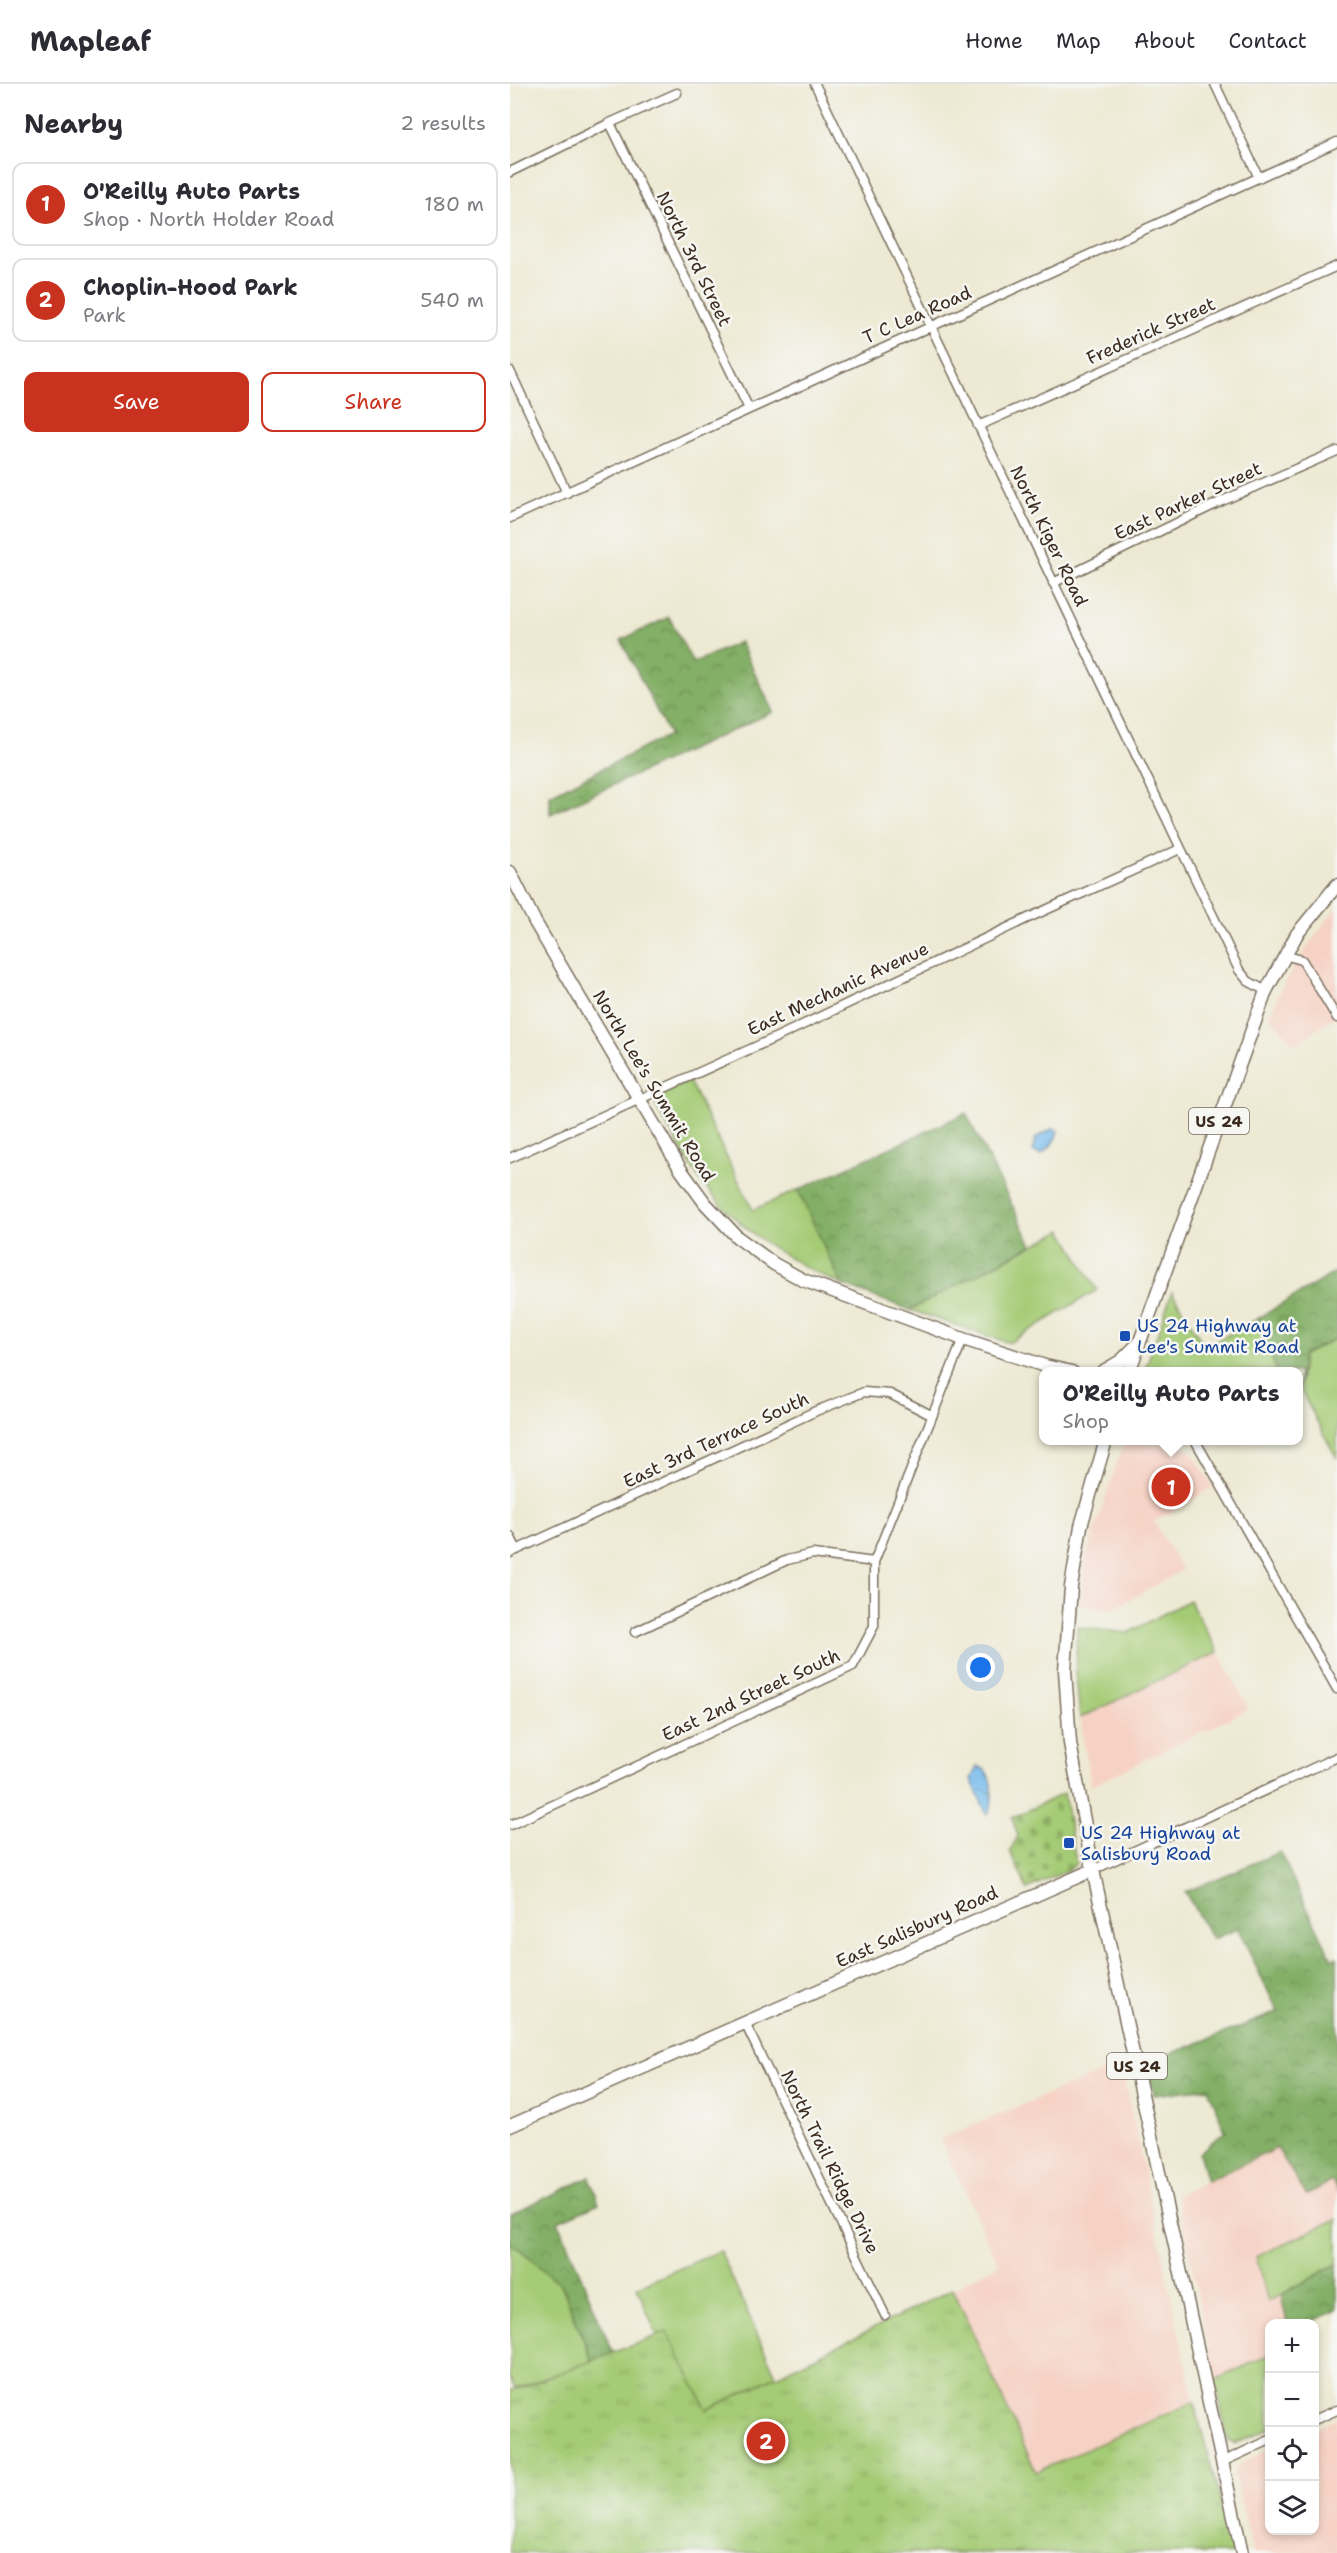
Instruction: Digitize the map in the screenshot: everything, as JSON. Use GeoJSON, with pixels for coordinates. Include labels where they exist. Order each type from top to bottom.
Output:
{"type":"FeatureCollection","features":[{"type":"Feature","properties":{"kind":"main road","name":"North Lee's Summit Road"},"geometry":{"type":"LineString","coordinates":[[510,872],[535,922],[681,1170],[705,1203],[737,1237],[774,1264],[803,1281],[1042,1367]]}},
{"type":"Feature","properties":{"kind":"main road","name":"US 24"},"geometry":{"type":"LineString","coordinates":[[1130,1367],[1266,991],[1284,955],[1307,919],[1337,885]]}},
{"type":"Feature","properties":{"kind":"main road"},"geometry":{"type":"LineString","coordinates":[[1110,1367],[1121,1361],[1139,1343]]}},
{"type":"Feature","properties":{"kind":"main road","name":"US 24"},"geometry":{"type":"LineString","coordinates":[[1104,1445],[1081,1526],[1068,1614],[1065,1670],[1070,1743],[1093,1869],[1242,2553]]}},
{"type":"Feature","properties":{"kind":"main road","name":"East Salisbury Road"},"geometry":{"type":"LineString","coordinates":[[510,2126],[1093,1869]]}},
{"type":"Feature","properties":{"kind":"street","name":"North Kiger Road"},"geometry":{"type":"LineString","coordinates":[[815,84],[1239,970],[1248,981],[1266,991]]}},
{"type":"Feature","properties":{"kind":"street"},"geometry":{"type":"LineString","coordinates":[[1215,84],[1259,178]]}},
{"type":"Feature","properties":{"kind":"street"},"geometry":{"type":"LineString","coordinates":[[510,172],[677,93]]}},
{"type":"Feature","properties":{"kind":"street","name":"North 3rd Street"},"geometry":{"type":"LineString","coordinates":[[610,123],[749,409]]}},
{"type":"Feature","properties":{"kind":"street","name":"T C Lea Road"},"geometry":{"type":"LineString","coordinates":[[510,518],[1337,142]]}},
{"type":"Feature","properties":{"kind":"street","name":"Frederick Street"},"geometry":{"type":"LineString","coordinates":[[978,426],[1337,266]]}},
{"type":"Feature","properties":{"kind":"street"},"geometry":{"type":"LineString","coordinates":[[510,371],[567,493]]}},
{"type":"Feature","properties":{"kind":"street","name":"East Parker Street"},"geometry":{"type":"LineString","coordinates":[[1053,583],[1222,501],[1337,450]]}},
{"type":"Feature","properties":{"kind":"street","name":"East Mechanic Avenue"},"geometry":{"type":"LineString","coordinates":[[510,1158],[777,1037],[1180,849]]}},
{"type":"Feature","properties":{"kind":"street"},"geometry":{"type":"LineString","coordinates":[[1284,955],[1302,960],[1337,1018]]}},
{"type":"Feature","properties":{"kind":"street","name":"East 2nd Street South"},"geometry":{"type":"LineString","coordinates":[[510,1825],[853,1666],[874,1626],[874,1562],[963,1339]]}},
{"type":"Feature","properties":{"kind":"street","name":"East 3rd Terrace South"},"geometry":{"type":"LineString","coordinates":[[513,1551],[816,1411],[864,1392],[890,1394],[931,1415]]}},
{"type":"Feature","properties":{"kind":"street"},"geometry":{"type":"LineString","coordinates":[[1198,1445],[1337,1689]]}},
{"type":"Feature","properties":{"kind":"street"},"geometry":{"type":"LineString","coordinates":[[510,1536],[513,1551]]}},
{"type":"Feature","properties":{"kind":"street"},"geometry":{"type":"LineString","coordinates":[[635,1632],[787,1560],[813,1554],[874,1562]]}},
{"type":"Feature","properties":{"kind":"street","name":"East Salisbury Road"},"geometry":{"type":"LineString","coordinates":[[1093,1869],[1337,1757]]}},
{"type":"Feature","properties":{"kind":"street","name":"North Trail Ridge Drive"},"geometry":{"type":"LineString","coordinates":[[744,2023],[885,2315]]}},
{"type":"Feature","properties":{"kind":"street"},"geometry":{"type":"LineString","coordinates":[[1319,2418],[1337,2410]]}},
{"type":"Feature","properties":{"kind":"street"},"geometry":{"type":"LineString","coordinates":[[1222,2462],[1265,2442]]}},
{"type":"Feature","properties":{"kind":"shaded area"},"geometry":{"type":"Polygon","coordinates":[[[1337,907],[1337,1015],[1294,1045],[1269,1015],[1282,987],[1306,948],[1337,907]]]}},
{"type":"Feature","properties":{"kind":"shaded area"},"geometry":{"type":"Polygon","coordinates":[[[1123,1445],[1184,1445],[1196,1459],[1213,1487],[1154,1521],[1182,1570],[1113,1609],[1079,1605],[1087,1554],[1123,1445]]]}},
{"type":"Feature","properties":{"kind":"shaded area"},"geometry":{"type":"Polygon","coordinates":[[[1218,1652],[1249,1709],[1091,1786],[1080,1718],[1218,1652]]]}},
{"type":"Feature","properties":{"kind":"shaded area"},"geometry":{"type":"Polygon","coordinates":[[[1121,2064],[1194,2402],[1036,2472],[953,2289],[999,2264],[940,2139],[1121,2064]]]}},
{"type":"Feature","properties":{"kind":"shaded area"},"geometry":{"type":"Polygon","coordinates":[[[1278,2148],[1306,2195],[1333,2181],[1337,2190],[1337,2219],[1256,2257],[1269,2302],[1281,2295],[1286,2319],[1265,2319],[1265,2357],[1215,2380],[1177,2195],[1278,2148]]]}},
{"type":"Feature","properties":{"kind":"shaded area"},"geometry":{"type":"Polygon","coordinates":[[[1337,2418],[1337,2553],[1253,2553],[1234,2473],[1240,2464],[1265,2452],[1265,2535],[1319,2535],[1319,2427],[1337,2418]]]}},
{"type":"Feature","properties":{"kind":"green space"},"geometry":{"type":"Polygon","coordinates":[[[669,617],[693,663],[740,642],[773,712],[550,814],[550,795],[669,735],[621,640],[669,617]]]}},
{"type":"Feature","properties":{"kind":"green space"},"geometry":{"type":"Polygon","coordinates":[[[689,1081],[753,1210],[798,1190],[842,1285],[799,1264],[760,1239],[742,1225],[710,1192],[690,1164],[657,1108],[656,1102],[664,1092],[689,1081]]]}},
{"type":"Feature","properties":{"kind":"green space"},"geometry":{"type":"Polygon","coordinates":[[[966,1113],[1032,1245],[910,1310],[842,1285],[798,1190],[966,1113]]]}},
{"type":"Feature","properties":{"kind":"green space"},"geometry":{"type":"Polygon","coordinates":[[[1062,1230],[1097,1290],[1009,1343],[910,1310],[1062,1230]]]}},
{"type":"Feature","properties":{"kind":"green space"},"geometry":{"type":"Polygon","coordinates":[[[1337,1271],[1337,1338],[1303,1355],[1302,1367],[1275,1367],[1257,1319],[1337,1271]]]}},
{"type":"Feature","properties":{"kind":"green space"},"geometry":{"type":"Polygon","coordinates":[[[1172,1292],[1205,1347],[1257,1319],[1275,1367],[1146,1367],[1172,1292]]]}},
{"type":"Feature","properties":{"kind":"green space"},"geometry":{"type":"Polygon","coordinates":[[[1337,1338],[1337,1459],[1303,1395],[1303,1355],[1337,1338]]]}},
{"type":"Feature","properties":{"kind":"green space"},"geometry":{"type":"Polygon","coordinates":[[[1189,1600],[1218,1652],[1080,1718],[1076,1675],[1077,1627],[1128,1633],[1189,1600]]]}},
{"type":"Feature","properties":{"kind":"green space"},"geometry":{"type":"Polygon","coordinates":[[[1064,1793],[1076,1863],[1071,1869],[1027,1889],[1010,1851],[1018,1836],[1012,1818],[1064,1793]]]}},
{"type":"Feature","properties":{"kind":"green space"},"geometry":{"type":"Polygon","coordinates":[[[1280,1852],[1332,1959],[1337,1957],[1337,2190],[1332,2181],[1306,2195],[1277,2148],[1207,2181],[1199,2153],[1225,2131],[1208,2088],[1154,2095],[1147,2063],[1278,2012],[1238,1929],[1212,1939],[1185,1892],[1280,1852]]]}},
{"type":"Feature","properties":{"kind":"green space"},"geometry":{"type":"Polygon","coordinates":[[[590,2177],[599,2203],[558,2221],[613,2353],[592,2361],[562,2286],[510,2242],[510,2214],[590,2177]]]}},
{"type":"Feature","properties":{"kind":"green space"},"geometry":{"type":"Polygon","coordinates":[[[1337,2219],[1337,2264],[1268,2302],[1256,2257],[1337,2219]]]}},
{"type":"Feature","properties":{"kind":"green space"},"geometry":{"type":"Polygon","coordinates":[[[510,2242],[562,2286],[592,2361],[516,2389],[510,2376],[510,2242]]]}},
{"type":"Feature","properties":{"kind":"green space"},"geometry":{"type":"Polygon","coordinates":[[[720,2251],[776,2376],[707,2410],[667,2333],[657,2336],[637,2287],[720,2251]]]}},
{"type":"Feature","properties":{"kind":"green space"},"geometry":{"type":"Polygon","coordinates":[[[1337,2264],[1337,2310],[1318,2319],[1286,2319],[1281,2295],[1337,2264]]]}},
{"type":"Feature","properties":{"kind":"green space"},"geometry":{"type":"Polygon","coordinates":[[[953,2289],[1036,2472],[1194,2402],[1234,2553],[510,2553],[510,2392],[667,2332],[707,2410],[953,2289]]]}},
{"type":"Feature","properties":{"kind":"green space"},"geometry":{"type":"Polygon","coordinates":[[[1265,2357],[1265,2431],[1235,2444],[1228,2441],[1215,2380],[1265,2357]]]}},
{"type":"Feature","properties":{"kind":"water"},"geometry":{"type":"Polygon","coordinates":[[[1054,1128],[1058,1131],[1047,1150],[1041,1155],[1032,1151],[1036,1138],[1054,1128]]]}},
{"type":"Feature","properties":{"kind":"water"},"geometry":{"type":"Polygon","coordinates":[[[977,1767],[984,1769],[991,1785],[992,1799],[987,1815],[971,1779],[977,1767]]]}},
{"type":"Feature","properties":{"kind":"place","name":"US 24 Highway at Lee's Summit Road"},"geometry":{"type":"Point","coordinates":[1125,1336]}},
{"type":"Feature","properties":{"kind":"place","name":"O'Reilly Auto Parts"},"geometry":{"type":"Point","coordinates":[1171,1487]}},
{"type":"Feature","properties":{"kind":"place","name":"US 24 Highway at Salisbury Road"},"geometry":{"type":"Point","coordinates":[1069,1843]}},
{"type":"Feature","properties":{"kind":"place","name":"Choplin-Hood Park"},"geometry":{"type":"Point","coordinates":[766,2441]}}]}
